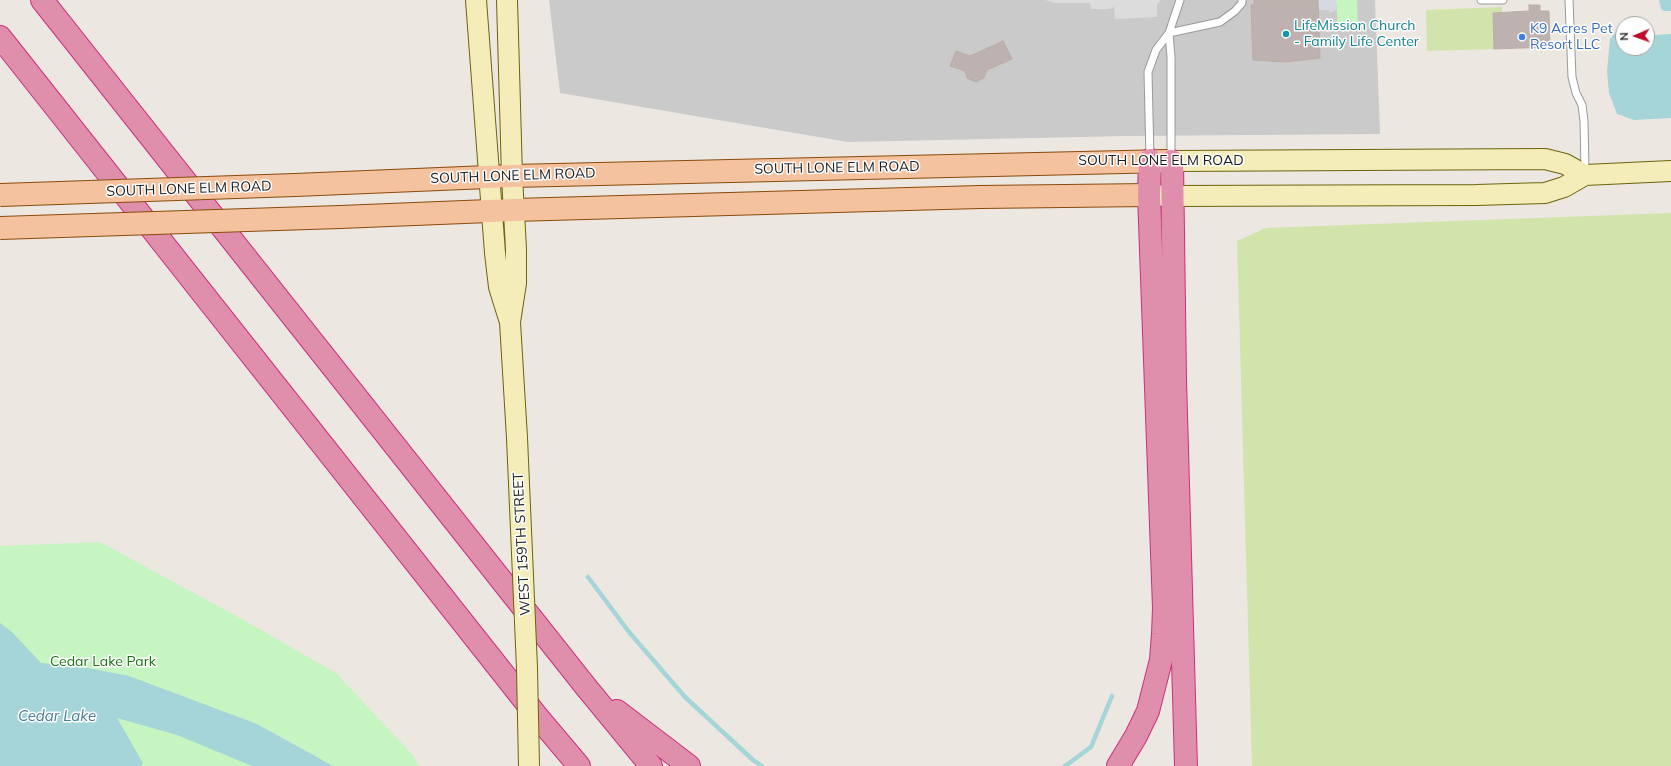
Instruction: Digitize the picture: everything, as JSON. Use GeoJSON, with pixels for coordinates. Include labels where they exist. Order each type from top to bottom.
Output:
{"type":"FeatureCollection","features":[{"type":"Feature","properties":{"kind":"highway"},"geometry":{"type":"LineString","coordinates":[[42,0],[586,687],[651,766]]}},
{"type":"Feature","properties":{"kind":"highway"},"geometry":{"type":"LineString","coordinates":[[2,40],[531,709],[579,766]]}},
{"type":"Feature","properties":{"kind":"highway"},"geometry":{"type":"LineString","coordinates":[[1118,766],[1136,736],[1148,711],[1161,660],[1164,634],[1149,195],[1150,160]]}},
{"type":"Feature","properties":{"kind":"highway"},"geometry":{"type":"LineString","coordinates":[[1172,161],[1171,196],[1186,766]]}},
{"type":"Feature","properties":{"kind":"highway"},"geometry":{"type":"LineString","coordinates":[[586,687],[689,766]]}},
{"type":"Feature","properties":{"kind":"main road","name":"SOUTH LONE ELM ROAD"},"geometry":{"type":"LineString","coordinates":[[0,195],[512,176],[1150,160],[1172,161]]}},
{"type":"Feature","properties":{"kind":"main road"},"geometry":{"type":"LineString","coordinates":[[0,228],[514,210],[980,196],[1149,195]]}},
{"type":"Feature","properties":{"kind":"street","name":"WEST 159TH STREET"},"geometry":{"type":"LineString","coordinates":[[476,0],[491,211],[499,287],[510,322]]}},
{"type":"Feature","properties":{"kind":"street","name":"WEST 159TH STREET"},"geometry":{"type":"LineString","coordinates":[[507,0],[516,283],[510,322],[517,438],[527,668],[529,766]]}},
{"type":"Feature","properties":{"kind":"street","name":"SOUTH LONE ELM ROAD"},"geometry":{"type":"LineString","coordinates":[[1172,161],[1545,159],[1566,164],[1585,175]]}},
{"type":"Feature","properties":{"kind":"street"},"geometry":{"type":"LineString","coordinates":[[1149,195],[1476,195],[1545,193],[1564,187],[1585,175],[1671,171]]}},
{"type":"Feature","properties":{"kind":"lane"},"geometry":{"type":"LineString","coordinates":[[1150,160],[1148,72],[1156,50],[1169,33],[1180,0]]}},
{"type":"Feature","properties":{"kind":"lane"},"geometry":{"type":"LineString","coordinates":[[1169,33],[1220,22],[1235,11],[1242,3],[1242,0]]}},
{"type":"Feature","properties":{"kind":"lane"},"geometry":{"type":"LineString","coordinates":[[1481,0],[1503,0]]}},
{"type":"Feature","properties":{"kind":"lane"},"geometry":{"type":"LineString","coordinates":[[1568,0],[1572,77],[1576,93],[1582,104],[1584,121],[1585,175]]}},
{"type":"Feature","properties":{"kind":"lane"},"geometry":{"type":"LineString","coordinates":[[1169,33],[1171,57],[1172,161]]}},
{"type":"Feature","properties":{"kind":"shaded area"},"geometry":{"type":"Polygon","coordinates":[[[549,0],[1375,0],[1380,134],[1127,136],[848,142],[560,93],[549,0]]]}},
{"type":"Feature","properties":{"kind":"shaded area"},"geometry":{"type":"Polygon","coordinates":[[[1045,0],[1161,0],[1157,4],[1157,17],[1115,19],[1114,7],[1110,9],[1091,9],[1090,3],[1055,3],[1045,0]]]}},
{"type":"Feature","properties":{"kind":"shaded area"},"geometry":{"type":"Polygon","coordinates":[[[1318,0],[1336,0],[1336,10],[1329,13],[1329,10],[1318,10],[1318,0]]]}},
{"type":"Feature","properties":{"kind":"green space"},"geometry":{"type":"Polygon","coordinates":[[[1336,0],[1357,0],[1358,27],[1338,28],[1336,0]]]}},
{"type":"Feature","properties":{"kind":"green space"},"geometry":{"type":"Polygon","coordinates":[[[1502,7],[1502,13],[1493,13],[1494,49],[1427,51],[1426,10],[1502,7]]]}},
{"type":"Feature","properties":{"kind":"green space"},"geometry":{"type":"Polygon","coordinates":[[[1671,213],[1671,766],[1252,766],[1237,241],[1266,228],[1671,213]]]}},
{"type":"Feature","properties":{"kind":"green space","name":"Cedar Lake Park"},"geometry":{"type":"Polygon","coordinates":[[[100,542],[240,618],[336,673],[411,753],[420,766],[0,766],[0,546],[100,542]]]}},
{"type":"Feature","properties":{"kind":"water"},"geometry":{"type":"Polygon","coordinates":[[[1659,0],[1671,0],[1671,11],[1664,11],[1661,9],[1659,0]]]}},
{"type":"Feature","properties":{"kind":"water"},"geometry":{"type":"Polygon","coordinates":[[[1615,33],[1615,56],[1655,56],[1655,35],[1671,34],[1671,118],[1634,120],[1617,114],[1609,93],[1607,71],[1610,40],[1615,33]]]}},
{"type":"Feature","properties":{"kind":"water","name":"Cedar Lake"},"geometry":{"type":"Polygon","coordinates":[[[0,623],[12,632],[41,663],[88,668],[129,676],[257,724],[333,766],[252,766],[177,735],[117,718],[143,763],[141,766],[0,766],[0,623]]]}},
{"type":"Feature","properties":{"kind":"building","name":"LifeMission Church - Family Life Center"},"geometry":{"type":"Polygon","coordinates":[[[1254,0],[1318,0],[1320,58],[1286,62],[1253,60],[1251,5],[1254,5],[1254,0]]]}},
{"type":"Feature","properties":{"kind":"building","name":"K9 Acres Pet Resort LLC"},"geometry":{"type":"Polygon","coordinates":[[[1529,5],[1540,5],[1540,11],[1549,11],[1550,47],[1494,49],[1493,13],[1529,11],[1529,5]]]}},
{"type":"Feature","properties":{"kind":"building"},"geometry":{"type":"Polygon","coordinates":[[[1003,41],[1012,59],[987,70],[984,78],[976,82],[967,78],[965,71],[950,66],[956,51],[970,56],[1003,41]]]}},
{"type":"Feature","properties":{"kind":"waterway"},"geometry":{"type":"LineString","coordinates":[[588,577],[629,632],[685,697],[753,760],[762,766]]}},
{"type":"Feature","properties":{"kind":"waterway"},"geometry":{"type":"LineString","coordinates":[[1065,766],[1091,747],[1112,696]]}},
{"type":"Feature","properties":{"kind":"place","name":"LifeMission Church - Family Life Center"},"geometry":{"type":"Point","coordinates":[1286,34]}},
{"type":"Feature","properties":{"kind":"place","name":"K9 Acres Pet Resort LLC"},"geometry":{"type":"Point","coordinates":[1522,37]}}]}
